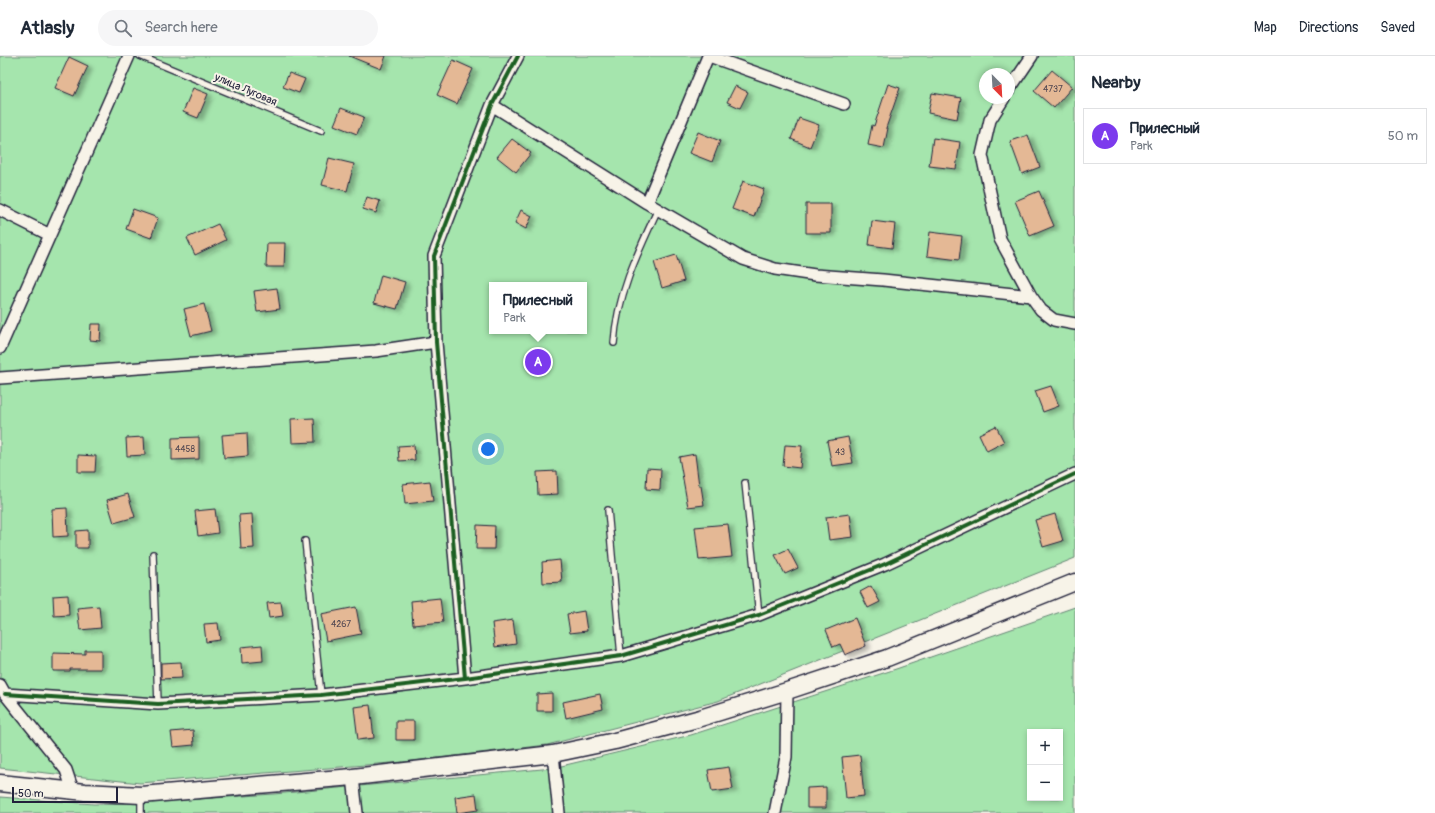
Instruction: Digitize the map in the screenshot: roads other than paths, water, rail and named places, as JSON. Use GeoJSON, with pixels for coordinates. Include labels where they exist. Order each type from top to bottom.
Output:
{"type":"FeatureCollection","features":[{"type":"Feature","properties":{"kind":"street"},"geometry":{"type":"LineString","coordinates":[[0,348],[129,56]]}},
{"type":"Feature","properties":{"kind":"street"},"geometry":{"type":"LineString","coordinates":[[465,678],[436,342],[434,256],[492,105],[518,56]]}},
{"type":"Feature","properties":{"kind":"street"},"geometry":{"type":"LineString","coordinates":[[647,202],[709,56],[844,104]]}},
{"type":"Feature","properties":{"kind":"street"},"geometry":{"type":"LineString","coordinates":[[1015,81],[1032,56]]}},
{"type":"Feature","properties":{"kind":"street"},"geometry":{"type":"LineString","coordinates":[[1000,104],[990,120],[982,156],[1000,239],[1031,296],[1041,310],[1054,320],[1075,324]]}},
{"type":"Feature","properties":{"kind":"street"},"geometry":{"type":"LineString","coordinates":[[492,105],[658,209],[743,260],[775,269],[816,275],[883,280],[1031,296]]}},
{"type":"Feature","properties":{"kind":"street"},"geometry":{"type":"LineString","coordinates":[[0,210],[50,235]]}},
{"type":"Feature","properties":{"kind":"street"},"geometry":{"type":"LineString","coordinates":[[0,378],[376,351],[436,342]]}},
{"type":"Feature","properties":{"kind":"street"},"geometry":{"type":"LineString","coordinates":[[3,690],[158,704],[321,695],[465,678],[621,656],[759,614],[885,564],[1075,474]]}},
{"type":"Feature","properties":{"kind":"street"},"geometry":{"type":"LineString","coordinates":[[0,783],[73,791],[140,795],[353,777],[553,754],[615,741],[697,719],[788,691],[887,658],[1075,582]]}},
{"type":"Feature","properties":{"kind":"street"},"geometry":{"type":"LineString","coordinates":[[3,690],[66,770],[73,791]]}},
{"type":"Feature","properties":{"kind":"street"},"geometry":{"type":"LineString","coordinates":[[775,813],[786,757],[788,691]]}},
{"type":"Feature","properties":{"kind":"street"},"geometry":{"type":"LineString","coordinates":[[553,754],[559,813]]}},
{"type":"Feature","properties":{"kind":"street"},"geometry":{"type":"LineString","coordinates":[[353,777],[357,813]]}},
{"type":"Feature","properties":{"kind":"lane","name":"улица Луговая"},"geometry":{"type":"LineString","coordinates":[[140,56],[321,131]]}},
{"type":"Feature","properties":{"kind":"lane"},"geometry":{"type":"LineString","coordinates":[[614,343],[615,324],[630,270],[658,209]]}},
{"type":"Feature","properties":{"kind":"lane"},"geometry":{"type":"LineString","coordinates":[[744,483],[759,614]]}},
{"type":"Feature","properties":{"kind":"lane"},"geometry":{"type":"LineString","coordinates":[[608,510],[621,656]]}},
{"type":"Feature","properties":{"kind":"lane"},"geometry":{"type":"LineString","coordinates":[[305,541],[321,695]]}},
{"type":"Feature","properties":{"kind":"lane"},"geometry":{"type":"LineString","coordinates":[[153,554],[158,704]]}},
{"type":"Feature","properties":{"kind":"lane"},"geometry":{"type":"LineString","coordinates":[[140,795],[141,813]]}},
{"type":"Feature","properties":{"kind":"place","name":"Прилесный"},"geometry":{"type":"Point","coordinates":[538,362]}}]}
